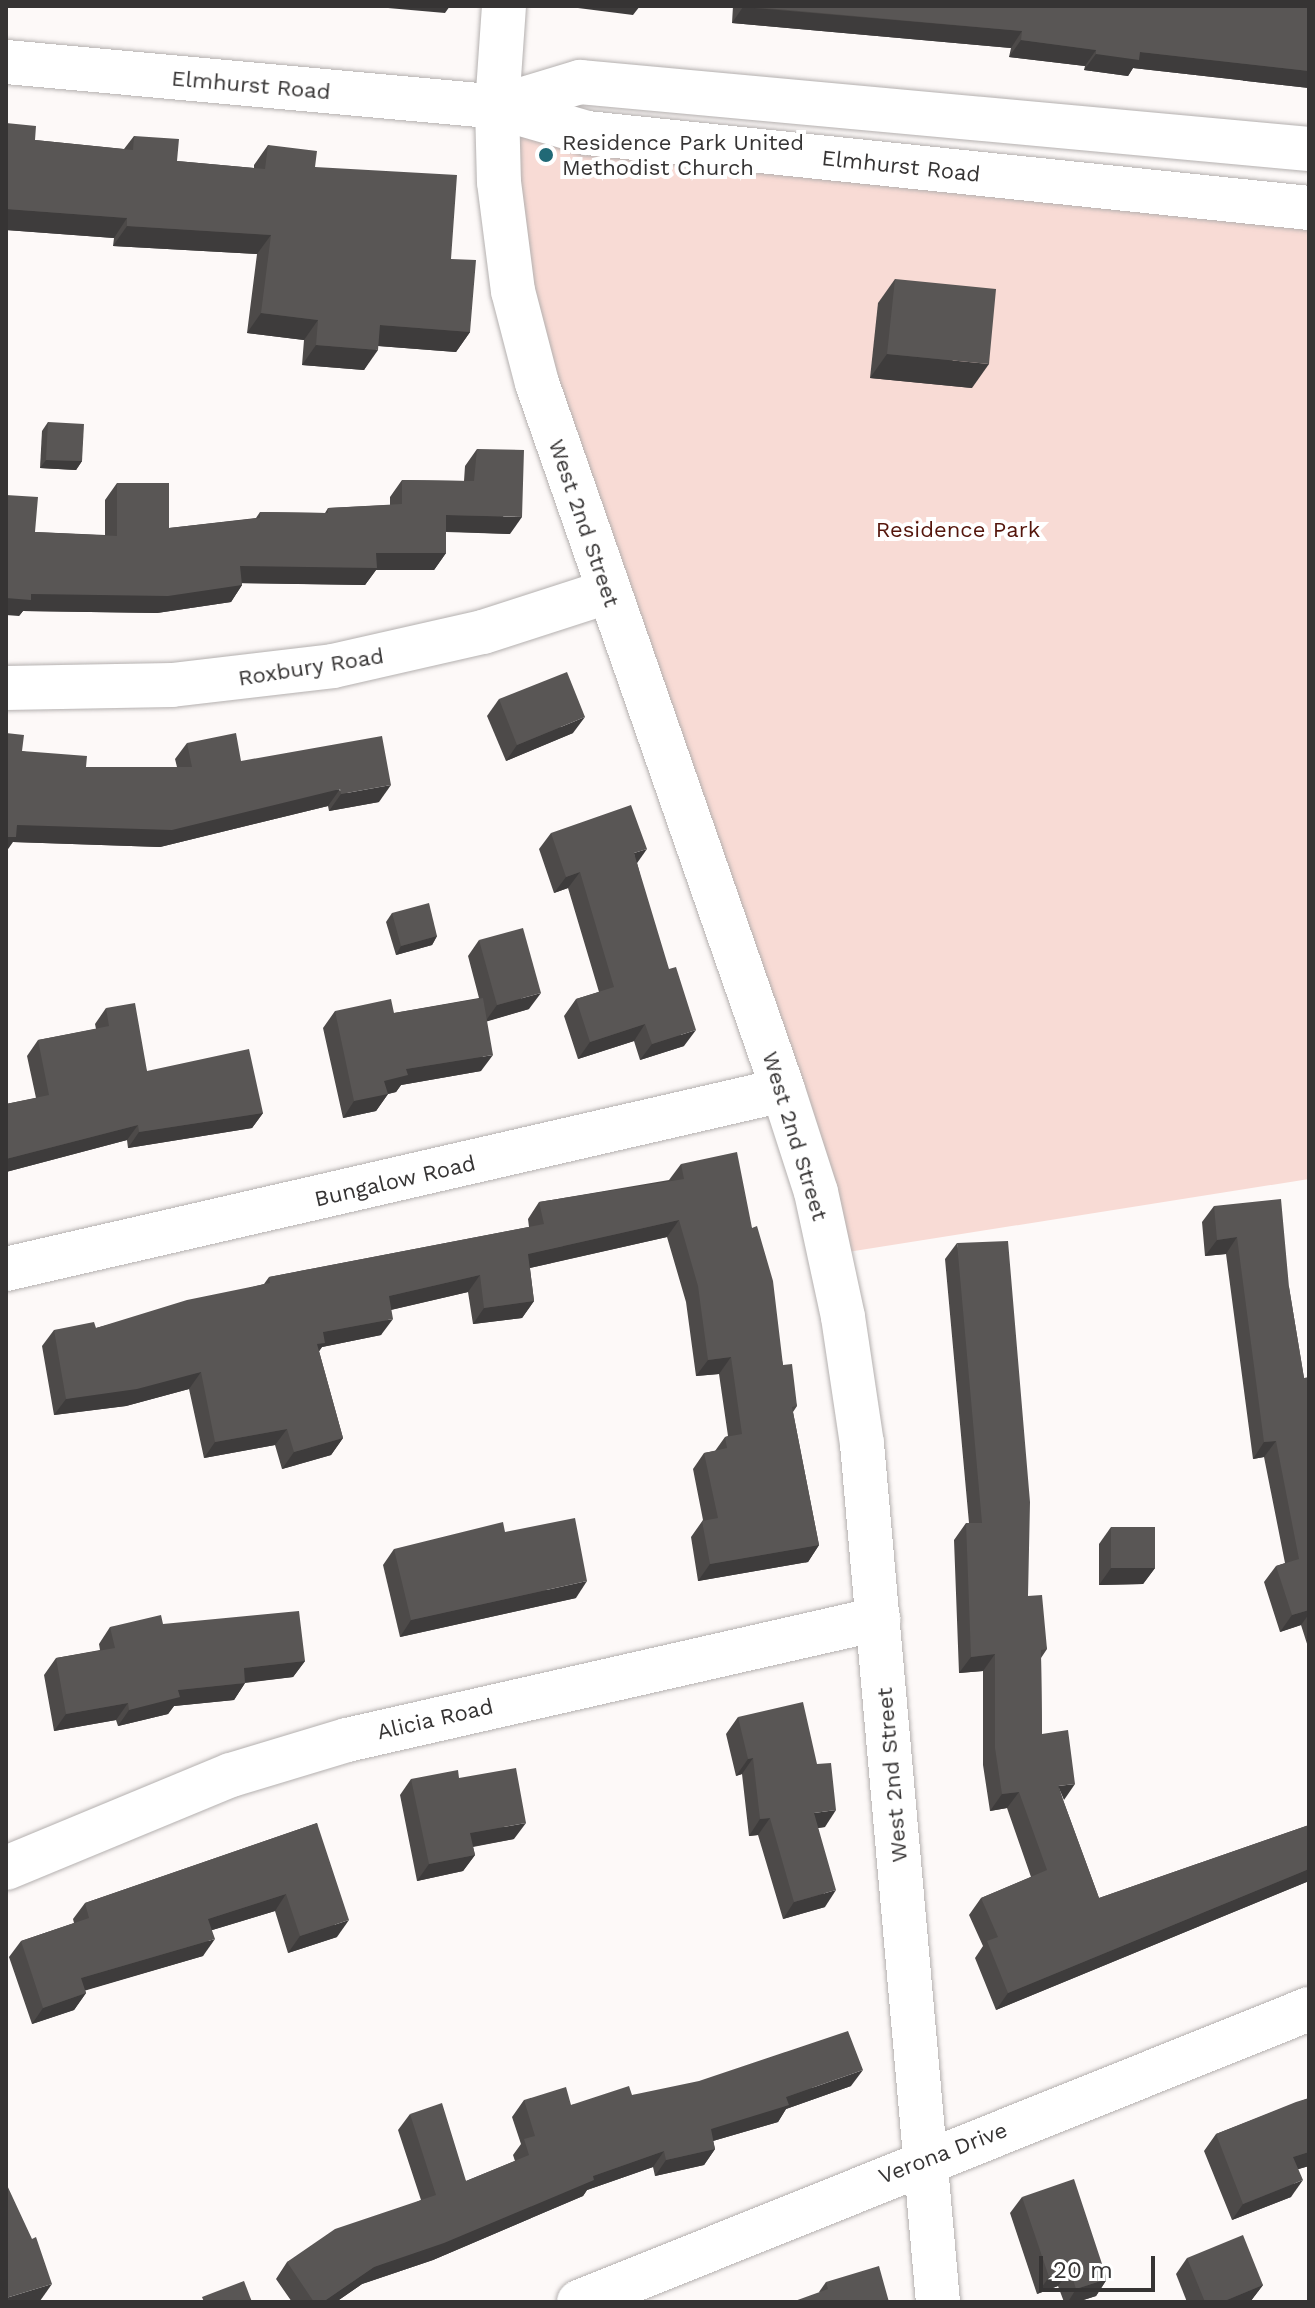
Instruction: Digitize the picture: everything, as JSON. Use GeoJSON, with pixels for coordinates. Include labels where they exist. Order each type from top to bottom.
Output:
{"type":"FeatureCollection","features":[{"type":"Feature","properties":{"kind":"street","name":"West 2nd Street"},"geometry":{"type":"LineString","coordinates":[[504,6],[497,107],[499,182],[513,291],[537,383],[607,592],[816,1192],[843,1317],[862,1444],[929,2158],[938,2302]]}},
{"type":"Feature","properties":{"kind":"street","name":"Elmhurst Road"},"geometry":{"type":"LineString","coordinates":[[6,62],[497,107],[587,133],[1309,208]]}},
{"type":"Feature","properties":{"kind":"street","name":"Elmhurst Road"},"geometry":{"type":"LineString","coordinates":[[497,107],[580,82],[1309,149]]}},
{"type":"Feature","properties":{"kind":"street","name":"Roxbury Road"},"geometry":{"type":"LineString","coordinates":[[6,688],[172,685],[333,666],[483,632],[607,592]]}},
{"type":"Feature","properties":{"kind":"street","name":"Bungalow Road"},"geometry":{"type":"LineString","coordinates":[[6,1269],[783,1090]]}},
{"type":"Feature","properties":{"kind":"street","name":"Alicia Road"},"geometry":{"type":"LineString","coordinates":[[6,1868],[231,1775],[347,1740],[878,1619]]}},
{"type":"Feature","properties":{"kind":"street","name":"Verona Drive"},"geometry":{"type":"LineString","coordinates":[[579,2302],[929,2158],[1309,2009]]}},
{"type":"Feature","properties":{"kind":"green space","name":"Residence Park"},"geometry":{"type":"Polygon","coordinates":[[[497,107],[1309,208],[1309,1179],[829,1255],[537,383],[497,107]]]}},
{"type":"Feature","properties":{"kind":"building"},"geometry":{"type":"Polygon","coordinates":[[[743,6],[1309,6],[1309,71],[1140,52],[1139,60],[1096,54],[1096,50],[1021,40],[1022,31],[743,6]]]}},
{"type":"Feature","properties":{"kind":"building"},"geometry":{"type":"Polygon","coordinates":[[[6,123],[36,126],[35,140],[133,150],[134,136],[179,139],[177,161],[265,169],[268,145],[317,151],[315,167],[457,175],[451,259],[476,260],[470,332],[380,325],[378,350],[316,345],[318,320],[261,313],[271,235],[127,226],[127,218],[6,209],[6,123]]]}},
{"type":"Feature","properties":{"kind":"building"},"geometry":{"type":"Polygon","coordinates":[[[895,279],[996,289],[989,364],[887,354],[895,279]]]}},
{"type":"Feature","properties":{"kind":"building"},"geometry":{"type":"Polygon","coordinates":[[[48,422],[84,424],[82,461],[46,460],[48,422]]]}},
{"type":"Feature","properties":{"kind":"building"},"geometry":{"type":"Polygon","coordinates":[[[477,449],[524,450],[522,517],[446,515],[446,553],[376,553],[377,568],[240,566],[242,585],[168,596],[31,594],[31,600],[6,598],[6,495],[38,497],[35,532],[117,536],[117,483],[169,483],[169,528],[260,518],[260,512],[328,513],[328,508],[402,504],[402,480],[474,481],[477,449]]]}},
{"type":"Feature","properties":{"kind":"building"},"geometry":{"type":"Polygon","coordinates":[[[567,672],[585,717],[517,745],[499,699],[567,672]]]}},
{"type":"Feature","properties":{"kind":"building"},"geometry":{"type":"Polygon","coordinates":[[[6,733],[24,735],[22,751],[87,756],[86,767],[192,767],[187,743],[236,733],[241,761],[382,736],[391,785],[341,794],[340,789],[172,830],[17,825],[16,837],[6,837],[6,733]]]}},
{"type":"Feature","properties":{"kind":"building"},"geometry":{"type":"Polygon","coordinates":[[[631,805],[647,849],[634,853],[669,969],[676,967],[696,1030],[652,1044],[645,1024],[590,1042],[576,999],[614,987],[580,872],[566,877],[551,833],[631,805]]]}},
{"type":"Feature","properties":{"kind":"building"},"geometry":{"type":"Polygon","coordinates":[[[429,903],[437,936],[401,946],[392,913],[429,903]]]}},
{"type":"Feature","properties":{"kind":"building"},"geometry":{"type":"Polygon","coordinates":[[[523,928],[541,993],[497,1005],[479,940],[523,928]]]}},
{"type":"Feature","properties":{"kind":"building"},"geometry":{"type":"Polygon","coordinates":[[[483,998],[493,1055],[406,1069],[408,1075],[384,1081],[388,1094],[354,1101],[335,1011],[391,999],[394,1013],[483,998]]]}},
{"type":"Feature","properties":{"kind":"building"},"geometry":{"type":"Polygon","coordinates":[[[135,1003],[147,1071],[249,1049],[263,1113],[139,1132],[138,1125],[6,1159],[6,1104],[49,1095],[38,1040],[109,1026],[106,1008],[135,1003]]]}},
{"type":"Feature","properties":{"kind":"building"},"geometry":{"type":"Polygon","coordinates":[[[737,1152],[752,1228],[757,1226],[773,1281],[783,1365],[792,1364],[797,1406],[792,1407],[819,1545],[710,1564],[702,1521],[718,1518],[704,1453],[727,1448],[725,1437],[742,1434],[731,1357],[708,1360],[698,1286],[679,1220],[528,1254],[534,1301],[484,1308],[480,1275],[389,1296],[393,1319],[323,1332],[325,1343],[317,1344],[343,1438],[294,1452],[287,1429],[215,1442],[201,1372],[137,1389],[66,1399],[54,1330],[94,1322],[96,1328],[187,1300],[270,1283],[269,1277],[544,1224],[539,1202],[684,1179],[681,1164],[737,1152]]]}},
{"type":"Feature","properties":{"kind":"building"},"geometry":{"type":"Polygon","coordinates":[[[1281,1199],[1289,1287],[1304,1378],[1309,1377],[1309,1610],[1292,1615],[1276,1566],[1299,1559],[1276,1441],[1264,1442],[1237,1237],[1217,1240],[1214,1206],[1281,1199]]]}},
{"type":"Feature","properties":{"kind":"building"},"geometry":{"type":"Polygon","coordinates":[[[1008,1241],[1030,1502],[1028,1596],[1042,1595],[1047,1649],[1041,1650],[1042,1734],[1068,1730],[1075,1784],[1058,1786],[1099,1898],[1309,1825],[1309,1869],[1008,1993],[987,1941],[998,1937],[981,1898],[1047,1870],[1019,1792],[1002,1794],[995,1748],[995,1654],[971,1657],[966,1523],[982,1523],[957,1243],[1008,1241]]]}},
{"type":"Feature","properties":{"kind":"building"},"geometry":{"type":"Polygon","coordinates":[[[575,1518],[587,1581],[411,1620],[394,1549],[503,1522],[505,1532],[575,1518]]]}},
{"type":"Feature","properties":{"kind":"building"},"geometry":{"type":"Polygon","coordinates":[[[1111,1527],[1155,1527],[1155,1568],[1111,1568],[1111,1527]]]}},
{"type":"Feature","properties":{"kind":"building"},"geometry":{"type":"Polygon","coordinates":[[[299,1611],[305,1661],[244,1668],[245,1683],[178,1690],[180,1697],[129,1710],[128,1703],[66,1714],[56,1658],[115,1648],[110,1627],[161,1615],[163,1624],[299,1611]]]}},
{"type":"Feature","properties":{"kind":"building"},"geometry":{"type":"Polygon","coordinates":[[[803,1702],[817,1764],[831,1763],[836,1810],[814,1813],[836,1890],[794,1902],[770,1818],[760,1819],[753,1758],[748,1759],[738,1717],[803,1702]]]}},
{"type":"Feature","properties":{"kind":"building"},"geometry":{"type":"Polygon","coordinates":[[[516,1768],[526,1823],[470,1833],[475,1855],[429,1864],[411,1779],[458,1770],[459,1778],[516,1768]]]}},
{"type":"Feature","properties":{"kind":"building"},"geometry":{"type":"Polygon","coordinates":[[[317,1823],[349,1920],[300,1936],[286,1894],[208,1919],[215,1939],[81,1978],[86,1993],[43,2008],[21,1941],[89,1918],[85,1903],[317,1823]]]}},
{"type":"Feature","properties":{"kind":"building"},"geometry":{"type":"Polygon","coordinates":[[[848,2031],[863,2070],[786,2097],[789,2105],[711,2129],[715,2149],[666,2160],[664,2151],[593,2176],[594,2180],[444,2243],[374,2267],[323,2302],[314,2302],[287,2262],[335,2229],[436,2195],[410,2114],[442,2103],[466,2181],[529,2155],[524,2139],[535,2136],[524,2100],[566,2087],[571,2105],[629,2086],[632,2095],[699,2081],[848,2031]]]}},
{"type":"Feature","properties":{"kind":"building"},"geometry":{"type":"Polygon","coordinates":[[[1309,2098],[1309,2152],[1293,2157],[1303,2180],[1243,2204],[1216,2134],[1309,2098]]]}},
{"type":"Feature","properties":{"kind":"building"},"geometry":{"type":"Polygon","coordinates":[[[1074,2179],[1107,2279],[1076,2289],[1070,2270],[1049,2277],[1022,2197],[1074,2179]]]}},
{"type":"Feature","properties":{"kind":"building"},"geometry":{"type":"Polygon","coordinates":[[[6,2183],[32,2239],[36,2237],[52,2284],[6,2298],[6,2183]]]}},
{"type":"Feature","properties":{"kind":"building"},"geometry":{"type":"Polygon","coordinates":[[[1243,2235],[1263,2285],[1222,2302],[1205,2302],[1187,2258],[1243,2235]]]}},
{"type":"Feature","properties":{"kind":"building"},"geometry":{"type":"Polygon","coordinates":[[[879,2266],[889,2302],[792,2302],[828,2289],[826,2282],[879,2266]]]}},
{"type":"Feature","properties":{"kind":"building"},"geometry":{"type":"Polygon","coordinates":[[[244,2281],[252,2302],[204,2302],[202,2297],[244,2281]]]}},
{"type":"Feature","properties":{"kind":"place","name":"Residence Park United Methodist Church"},"geometry":{"type":"Point","coordinates":[546,155]}}]}
